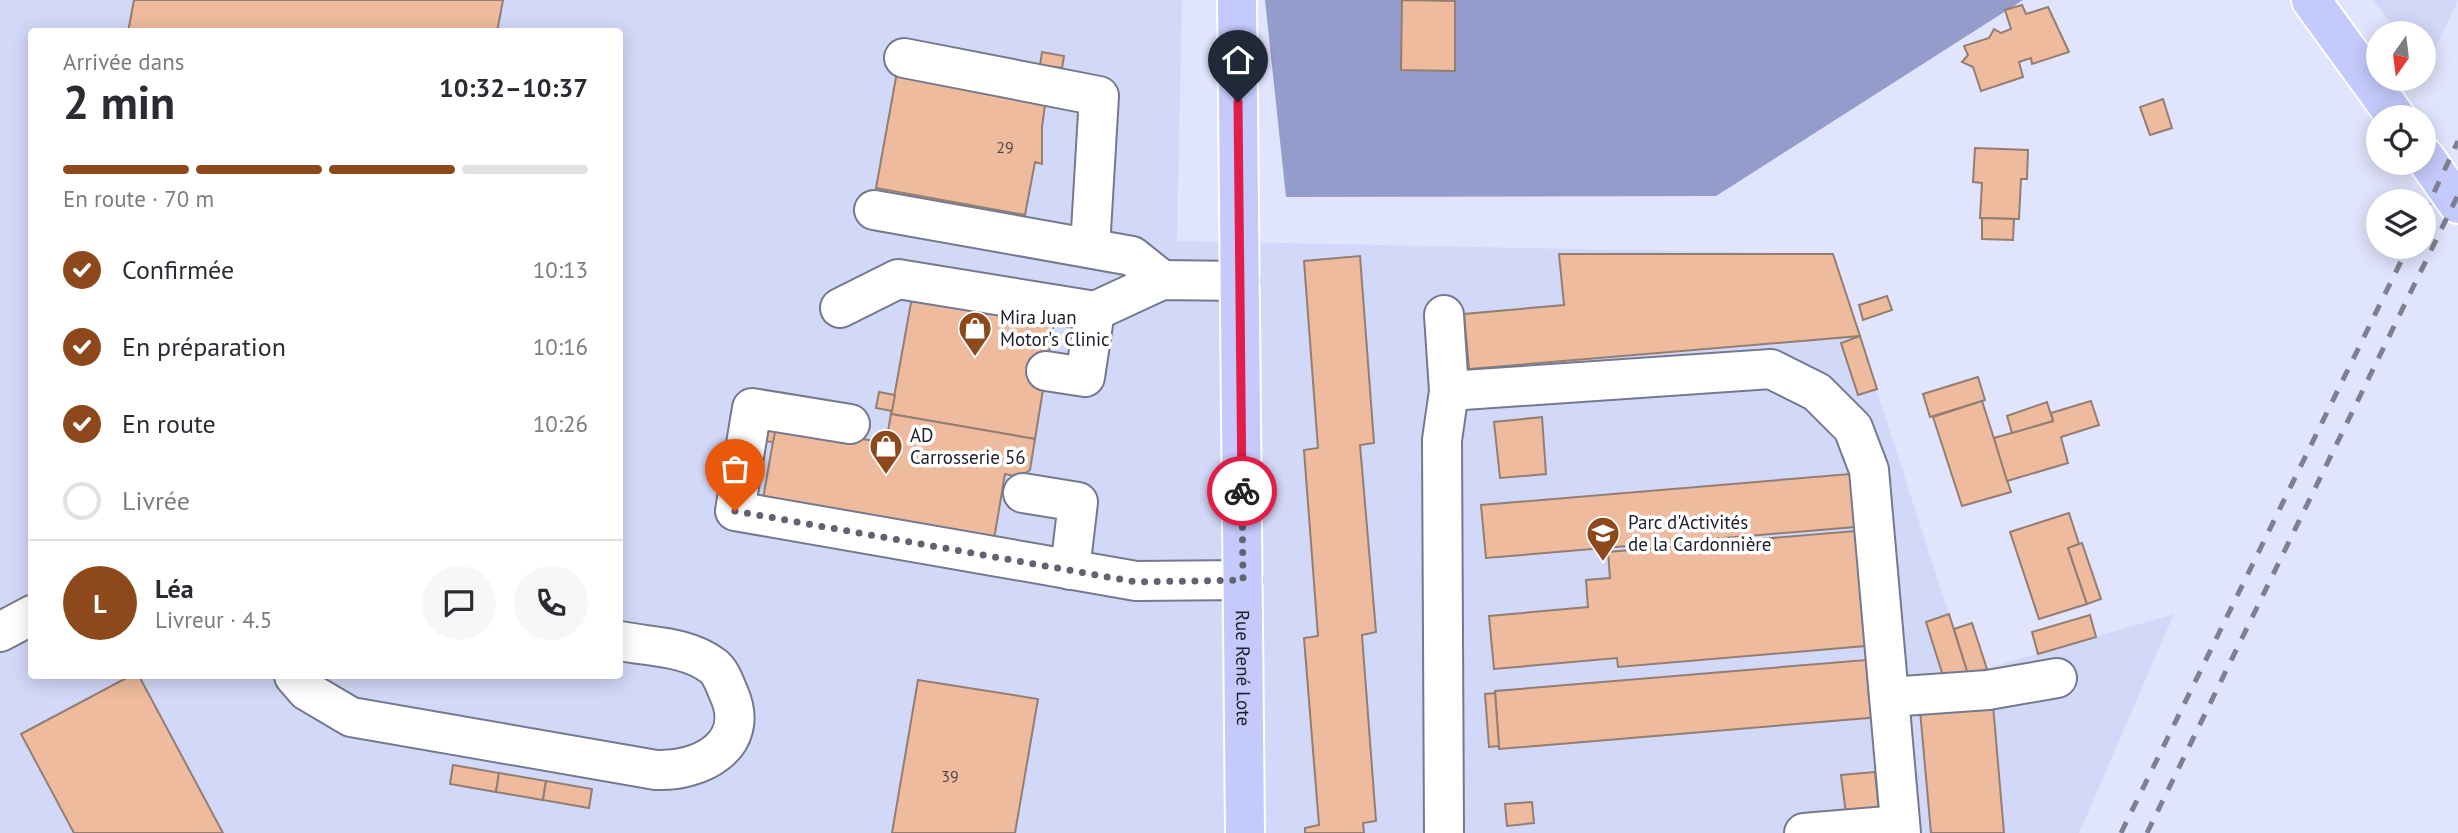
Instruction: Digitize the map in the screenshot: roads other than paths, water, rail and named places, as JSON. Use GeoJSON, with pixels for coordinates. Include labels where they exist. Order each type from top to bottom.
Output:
{"type":"FeatureCollection","features":[{"type":"Feature","properties":{"kind":"main road","name":"Rue René Lote"},"geometry":{"type":"LineString","coordinates":[[1237,0],[1245,833]]}},
{"type":"Feature","properties":{"kind":"main road"},"geometry":{"type":"LineString","coordinates":[[2311,0],[2387,105]]}},
{"type":"Feature","properties":{"kind":"main road"},"geometry":{"type":"LineString","coordinates":[[2436,173],[2457,202]]}},
{"type":"Feature","properties":{"kind":"street"},"geometry":{"type":"LineString","coordinates":[[904,58],[1099,96],[1090,248]]}},
{"type":"Feature","properties":{"kind":"street"},"geometry":{"type":"LineString","coordinates":[[874,209],[1132,256],[1162,280]]}},
{"type":"Feature","properties":{"kind":"street"},"geometry":{"type":"LineString","coordinates":[[840,308],[898,279],[1095,311],[1162,280],[1240,281]]}},
{"type":"Feature","properties":{"kind":"street"},"geometry":{"type":"LineString","coordinates":[[1046,371],[1085,377],[1095,311]]}},
{"type":"Feature","properties":{"kind":"street"},"geometry":{"type":"LineString","coordinates":[[1444,315],[1448,391],[1442,440],[1444,833]]}},
{"type":"Feature","properties":{"kind":"street"},"geometry":{"type":"LineString","coordinates":[[1448,391],[1771,369],[1817,392],[1853,428],[1869,470],[1901,829],[1804,833]]}},
{"type":"Feature","properties":{"kind":"street"},"geometry":{"type":"LineString","coordinates":[[849,424],[752,408],[735,511],[1136,582],[1243,580]]}},
{"type":"Feature","properties":{"kind":"street"},"geometry":{"type":"LineString","coordinates":[[1023,493],[1078,502],[1070,570]]}},
{"type":"Feature","properties":{"kind":"street"},"geometry":{"type":"LineString","coordinates":[[0,632],[28,617]]}},
{"type":"Feature","properties":{"kind":"street"},"geometry":{"type":"LineString","coordinates":[[297,679],[307,691],[334,708],[351,717],[377,722],[656,770],[680,771],[701,765],[717,754],[732,731],[733,701],[715,667],[686,653],[623,642]]}},
{"type":"Feature","properties":{"kind":"street"},"geometry":{"type":"LineString","coordinates":[[1889,697],[1988,690],[2057,678]]}},
{"type":"Feature","properties":{"kind":"railway"},"geometry":{"type":"LineString","coordinates":[[2436,189],[2458,141]]}},
{"type":"Feature","properties":{"kind":"railway"},"geometry":{"type":"LineString","coordinates":[[2147,833],[2458,195]]}},
{"type":"Feature","properties":{"kind":"railway"},"geometry":{"type":"LineString","coordinates":[[2121,833],[2402,259]]}},
{"type":"Feature","properties":{"kind":"place","name":"Mira Juan Motor's Clinic"},"geometry":{"type":"Point","coordinates":[975,358]}},
{"type":"Feature","properties":{"kind":"place","name":"AD Carrosserie 56"},"geometry":{"type":"Point","coordinates":[886,476]}},
{"type":"Feature","properties":{"kind":"place","name":"Parc d'Activités de la Cardonnière"},"geometry":{"type":"Point","coordinates":[1603,563]}}]}
